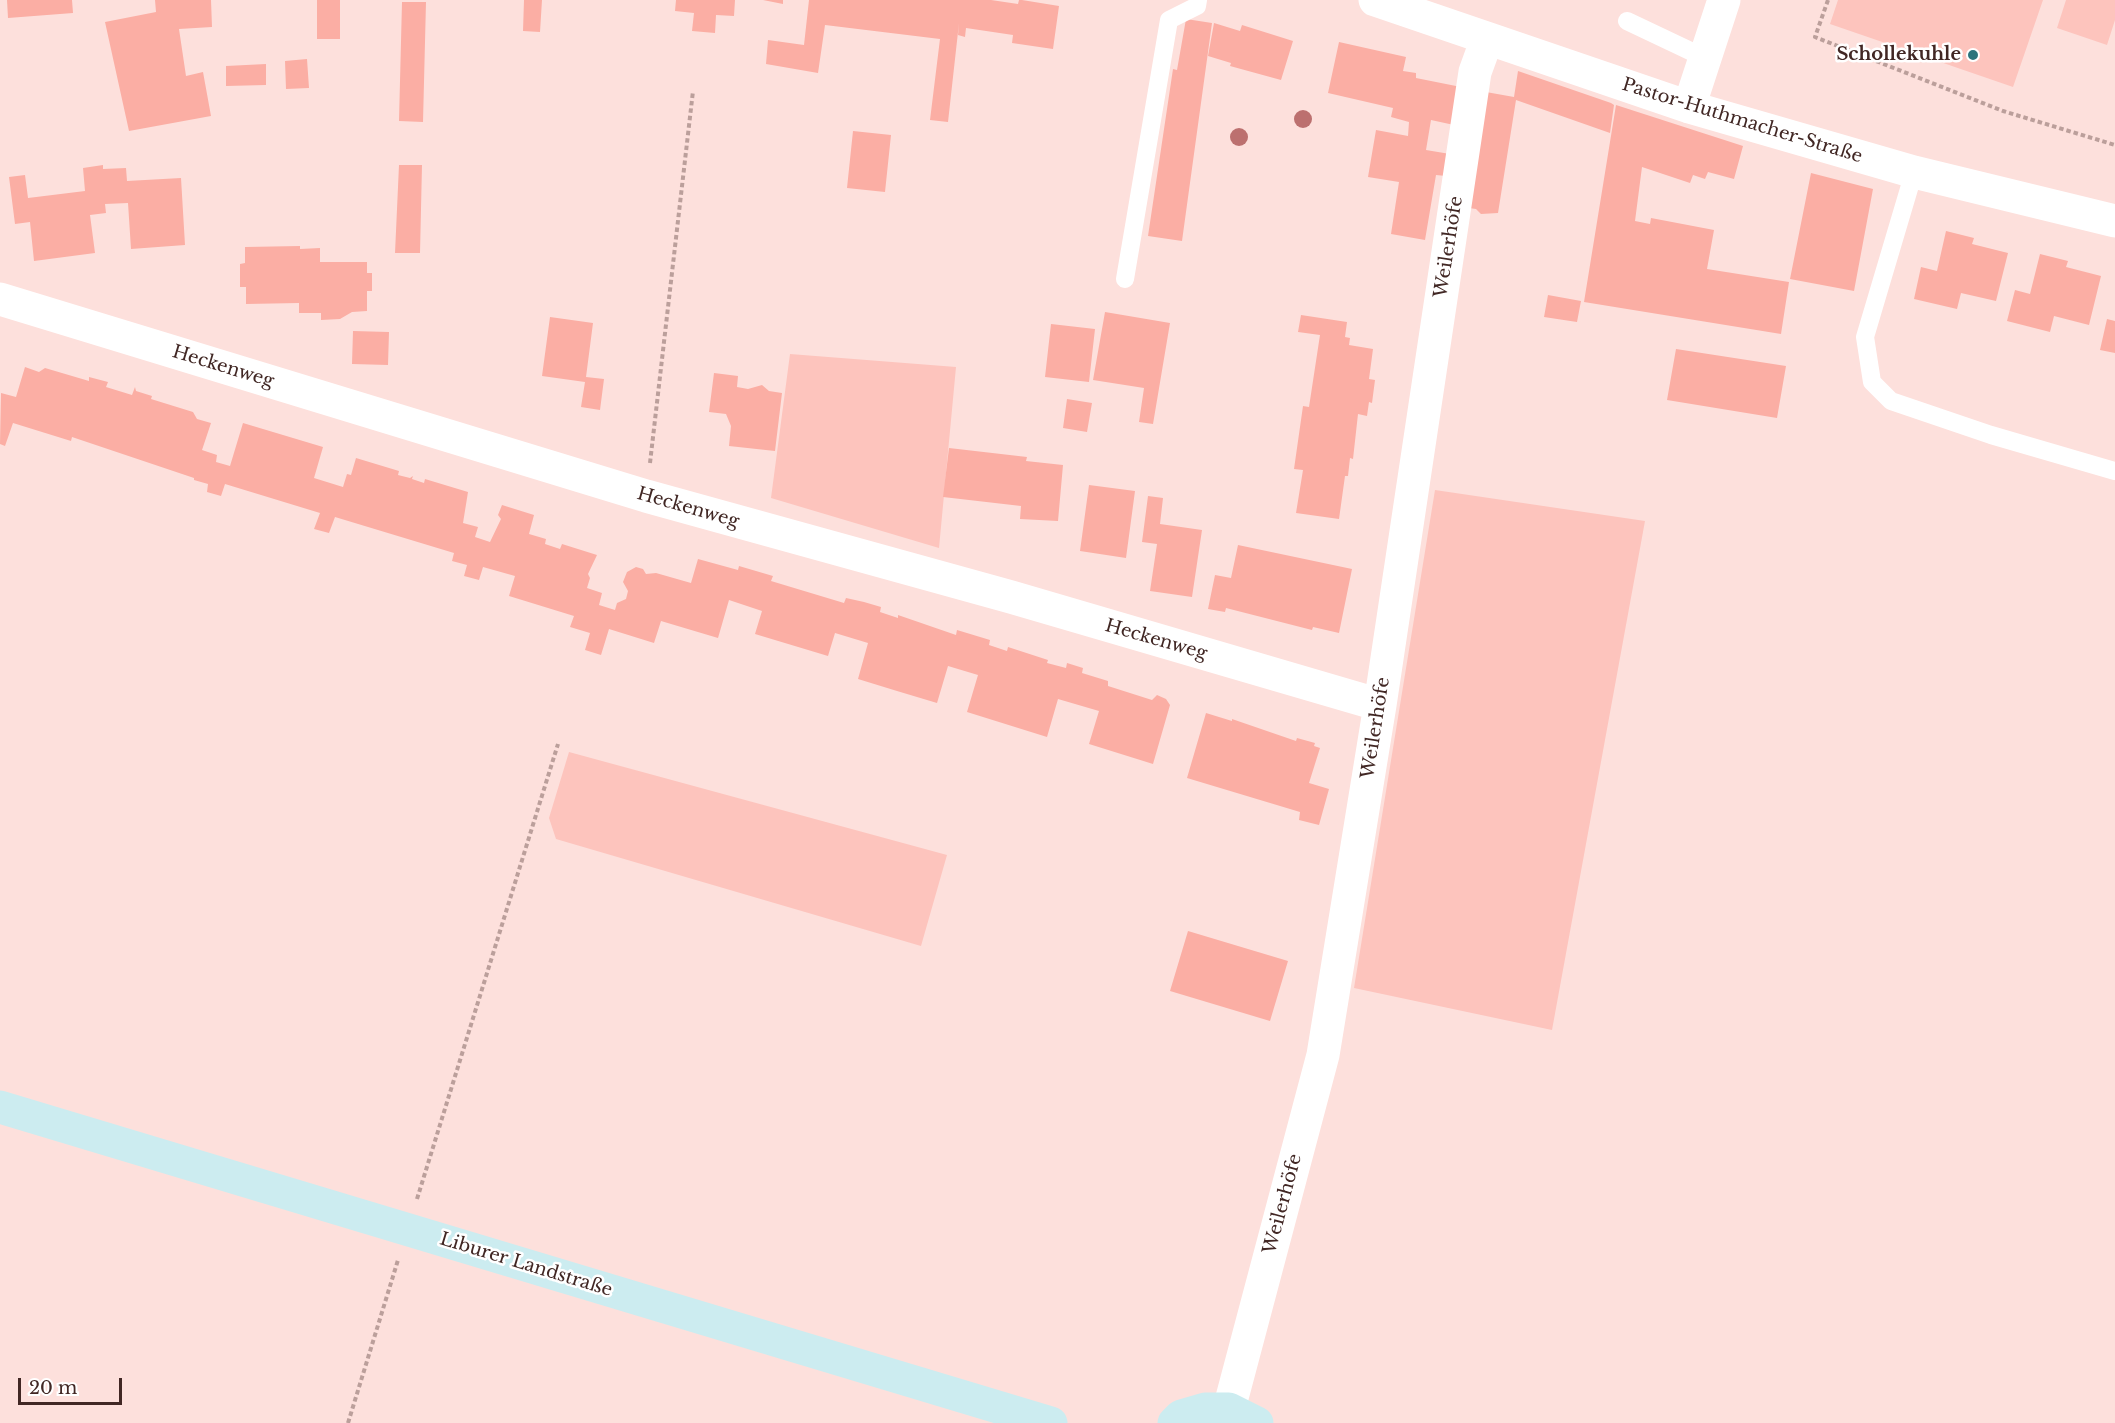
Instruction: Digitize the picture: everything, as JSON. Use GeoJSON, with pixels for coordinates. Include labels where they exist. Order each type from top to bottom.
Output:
{"type":"FeatureCollection","features":[{"type":"Feature","properties":{"kind":"street","name":"Pastor-Huthmacher-Straße"},"geometry":{"type":"LineString","coordinates":[[1375,0],[1689,107],[1914,172],[2115,221]]}},
{"type":"Feature","properties":{"kind":"street"},"geometry":{"type":"LineString","coordinates":[[1689,107],[1724,0]]}},
{"type":"Feature","properties":{"kind":"street","name":"Weilerhöfe"},"geometry":{"type":"LineString","coordinates":[[1243,1416],[1323,1055],[1380,705],[1475,72],[1487,39]]}},
{"type":"Feature","properties":{"kind":"street","name":"Heckenweg"},"geometry":{"type":"LineString","coordinates":[[0,298],[646,496],[1011,597],[1380,705]]}},
{"type":"Feature","properties":{"kind":"street","name":"Liburer Landstraße"},"geometry":{"type":"LineString","coordinates":[[0,1107],[1051,1423]]}},
{"type":"Feature","properties":{"kind":"street"},"geometry":{"type":"LineString","coordinates":[[1174,1423],[1182,1416],[1205,1408],[1243,1416]]}},
{"type":"Feature","properties":{"kind":"lane"},"geometry":{"type":"LineString","coordinates":[[1125,279],[1169,20],[1197,6],[1198,0]]}},
{"type":"Feature","properties":{"kind":"lane"},"geometry":{"type":"LineString","coordinates":[[1627,21],[1705,58]]}},
{"type":"Feature","properties":{"kind":"lane"},"geometry":{"type":"LineString","coordinates":[[1914,172],[1865,337],[1872,382],[1890,401],[1991,435],[2115,471]]}},
{"type":"Feature","properties":{"kind":"path"},"geometry":{"type":"LineString","coordinates":[[1828,0],[1815,37],[2003,111],[2115,144]]}},
{"type":"Feature","properties":{"kind":"path"},"geometry":{"type":"LineString","coordinates":[[646,496],[659,400],[693,90]]}},
{"type":"Feature","properties":{"kind":"path"},"geometry":{"type":"LineString","coordinates":[[348,1423],[558,744]]}},
{"type":"Feature","properties":{"kind":"shaded area","name":"Schollekuhle"},"geometry":{"type":"Polygon","coordinates":[[[1838,0],[2043,0],[2013,87],[1830,24],[1838,0]]]}},
{"type":"Feature","properties":{"kind":"shaded area"},"geometry":{"type":"Polygon","coordinates":[[[2066,0],[2115,0],[2115,20],[2107,45],[2057,28],[2066,0]]]}},
{"type":"Feature","properties":{"kind":"shaded area"},"geometry":{"type":"Polygon","coordinates":[[[790,354],[956,367],[939,548],[771,498],[790,354]]]}},
{"type":"Feature","properties":{"kind":"shaded area"},"geometry":{"type":"Polygon","coordinates":[[[1435,490],[1645,521],[1552,1030],[1354,988],[1435,490]]]}},
{"type":"Feature","properties":{"kind":"shaded area"},"geometry":{"type":"Polygon","coordinates":[[[569,752],[947,855],[921,946],[556,839],[549,818],[569,752]]]}},
{"type":"Feature","properties":{"kind":"building"},"geometry":{"type":"Polygon","coordinates":[[[7,0],[72,0],[73,13],[8,18],[7,0]]]}},
{"type":"Feature","properties":{"kind":"building"},"geometry":{"type":"Polygon","coordinates":[[[155,0],[211,0],[212,27],[179,29],[186,76],[203,72],[211,116],[129,131],[105,22],[156,12],[155,0]]]}},
{"type":"Feature","properties":{"kind":"building"},"geometry":{"type":"Polygon","coordinates":[[[317,0],[340,0],[340,39],[317,39],[317,0]]]}},
{"type":"Feature","properties":{"kind":"building"},"geometry":{"type":"Polygon","coordinates":[[[524,0],[542,0],[540,32],[523,31],[524,0]]]}},
{"type":"Feature","properties":{"kind":"building"},"geometry":{"type":"Polygon","coordinates":[[[676,0],[735,0],[734,16],[716,15],[715,33],[692,31],[694,13],[675,11],[676,0]]]}},
{"type":"Feature","properties":{"kind":"building"},"geometry":{"type":"Polygon","coordinates":[[[763,0],[783,0],[783,4],[763,0]]]}},
{"type":"Feature","properties":{"kind":"building"},"geometry":{"type":"Polygon","coordinates":[[[809,0],[991,0],[1018,4],[1019,0],[1022,0],[1059,6],[1053,49],[1012,43],[1013,35],[966,28],[965,37],[958,35],[959,23],[948,122],[930,120],[940,39],[825,25],[818,73],[766,64],[768,40],[804,45],[809,0]]]}},
{"type":"Feature","properties":{"kind":"building"},"geometry":{"type":"Polygon","coordinates":[[[402,2],[426,2],[423,122],[399,121],[402,2]]]}},
{"type":"Feature","properties":{"kind":"building"},"geometry":{"type":"Polygon","coordinates":[[[1186,19],[1212,23],[1182,241],[1148,236],[1173,69],[1177,70],[1186,19]]]}},
{"type":"Feature","properties":{"kind":"building"},"geometry":{"type":"Polygon","coordinates":[[[1214,23],[1240,31],[1242,25],[1293,41],[1281,80],[1230,66],[1231,63],[1208,56],[1214,23]]]}},
{"type":"Feature","properties":{"kind":"building"},"geometry":{"type":"Polygon","coordinates":[[[1339,42],[1406,57],[1403,71],[1416,73],[1416,78],[1461,87],[1454,125],[1431,120],[1426,150],[1450,154],[1446,176],[1436,175],[1425,240],[1391,234],[1399,182],[1368,177],[1376,130],[1408,136],[1409,122],[1391,117],[1393,108],[1328,93],[1339,42]]]}},
{"type":"Feature","properties":{"kind":"building"},"geometry":{"type":"Polygon","coordinates":[[[307,59],[309,88],[286,89],[285,61],[307,59]]]}},
{"type":"Feature","properties":{"kind":"building"},"geometry":{"type":"Polygon","coordinates":[[[266,64],[266,85],[226,86],[226,66],[266,64]]]}},
{"type":"Feature","properties":{"kind":"building"},"geometry":{"type":"Polygon","coordinates":[[[1518,71],[1614,105],[1610,133],[1516,100],[1498,213],[1481,214],[1476,209],[1469,208],[1486,92],[1514,97],[1518,71]]]}},
{"type":"Feature","properties":{"kind":"building"},"geometry":{"type":"Polygon","coordinates":[[[1616,105],[1743,146],[1734,179],[1708,172],[1705,179],[1693,175],[1690,183],[1642,167],[1635,221],[1650,224],[1651,218],[1714,230],[1707,269],[1789,282],[1781,334],[1584,302],[1616,105]]]}},
{"type":"Feature","properties":{"kind":"building"},"geometry":{"type":"Polygon","coordinates":[[[853,131],[891,135],[885,192],[847,188],[853,131]]]}},
{"type":"Feature","properties":{"kind":"building"},"geometry":{"type":"Polygon","coordinates":[[[103,165],[103,169],[126,168],[127,181],[181,178],[185,245],[131,249],[128,203],[105,204],[106,213],[90,215],[95,253],[34,261],[30,222],[15,224],[9,177],[25,175],[28,198],[85,191],[83,168],[103,165]]]}},
{"type":"Feature","properties":{"kind":"building"},"geometry":{"type":"Polygon","coordinates":[[[399,165],[422,165],[420,253],[395,253],[399,165]]]}},
{"type":"Feature","properties":{"kind":"building"},"geometry":{"type":"Polygon","coordinates":[[[1811,173],[1873,189],[1854,291],[1790,279],[1811,173]]]}},
{"type":"Feature","properties":{"kind":"building"},"geometry":{"type":"Polygon","coordinates":[[[1946,231],[1974,238],[1972,244],[2008,253],[1996,301],[1961,293],[1957,309],[1914,299],[1921,267],[1937,271],[1946,231]]]}},
{"type":"Feature","properties":{"kind":"building"},"geometry":{"type":"Polygon","coordinates":[[[300,246],[300,249],[320,248],[320,262],[367,262],[367,273],[372,273],[372,291],[367,291],[367,311],[352,312],[340,319],[321,320],[321,313],[299,313],[299,303],[246,304],[246,287],[240,287],[240,264],[245,263],[245,247],[300,246]]]}},
{"type":"Feature","properties":{"kind":"building"},"geometry":{"type":"Polygon","coordinates":[[[2040,254],[2068,261],[2066,267],[2101,276],[2089,325],[2054,316],[2050,332],[2007,321],[2015,290],[2030,294],[2040,254]]]}},
{"type":"Feature","properties":{"kind":"building"},"geometry":{"type":"Polygon","coordinates":[[[1548,295],[1581,301],[1577,322],[1544,317],[1548,295]]]}},
{"type":"Feature","properties":{"kind":"building"},"geometry":{"type":"Polygon","coordinates":[[[1105,312],[1170,323],[1153,424],[1139,422],[1144,388],[1093,380],[1105,312]]]}},
{"type":"Feature","properties":{"kind":"building"},"geometry":{"type":"Polygon","coordinates":[[[1301,315],[1347,322],[1345,337],[1350,338],[1349,345],[1373,349],[1369,379],[1375,380],[1372,403],[1369,402],[1367,416],[1358,414],[1353,459],[1350,458],[1348,476],[1345,476],[1339,519],[1296,513],[1303,470],[1294,469],[1303,406],[1309,407],[1320,335],[1298,332],[1301,315]]]}},
{"type":"Feature","properties":{"kind":"building"},"geometry":{"type":"Polygon","coordinates":[[[550,317],[593,323],[586,377],[604,379],[600,410],[581,407],[585,382],[542,376],[550,317]]]}},
{"type":"Feature","properties":{"kind":"building"},"geometry":{"type":"Polygon","coordinates":[[[2107,319],[2115,321],[2115,353],[2100,350],[2107,319]]]}},
{"type":"Feature","properties":{"kind":"building"},"geometry":{"type":"Polygon","coordinates":[[[1051,324],[1095,329],[1089,382],[1045,377],[1051,324]]]}},
{"type":"Feature","properties":{"kind":"building"},"geometry":{"type":"Polygon","coordinates":[[[353,331],[389,332],[388,365],[352,364],[353,331]]]}},
{"type":"Feature","properties":{"kind":"building"},"geometry":{"type":"Polygon","coordinates":[[[1676,349],[1786,366],[1777,418],[1667,400],[1676,349]]]}},
{"type":"Feature","properties":{"kind":"building"},"geometry":{"type":"Polygon","coordinates":[[[25,367],[39,372],[45,368],[89,381],[89,377],[108,382],[106,387],[132,395],[135,387],[136,391],[152,396],[151,399],[193,412],[197,419],[211,423],[202,450],[217,455],[216,462],[230,466],[243,423],[323,447],[314,478],[343,487],[347,474],[351,475],[356,458],[399,471],[398,475],[410,478],[413,476],[412,479],[424,483],[425,479],[468,492],[463,523],[478,527],[475,537],[490,542],[501,519],[498,515],[502,505],[534,515],[529,534],[546,539],[545,544],[560,549],[562,544],[597,555],[588,574],[590,578],[587,588],[602,593],[599,605],[615,610],[617,603],[626,599],[628,591],[623,582],[627,572],[636,567],[643,569],[646,574],[656,573],[691,583],[698,559],[738,570],[739,566],[773,576],[771,581],[844,603],[846,598],[881,607],[880,612],[898,618],[898,615],[956,635],[957,630],[990,640],[989,645],[1007,651],[1008,647],[1048,660],[1047,663],[1066,668],[1067,663],[1083,668],[1082,673],[1108,681],[1108,686],[1152,700],[1157,695],[1166,699],[1170,705],[1153,764],[1089,744],[1099,711],[1058,699],[1047,737],[967,712],[978,675],[948,666],[937,703],[897,691],[858,679],[868,643],[835,633],[828,656],[755,634],[762,611],[729,600],[718,638],[661,621],[654,643],[609,629],[601,655],[585,650],[590,633],[570,627],[574,616],[509,596],[515,576],[483,567],[479,580],[464,576],[467,565],[452,561],[454,553],[335,517],[329,533],[314,529],[320,513],[225,484],[221,496],[207,492],[208,484],[194,480],[194,478],[72,437],[71,441],[13,423],[5,446],[0,444],[1,393],[16,397],[25,367]]]}},
{"type":"Feature","properties":{"kind":"building"},"geometry":{"type":"Polygon","coordinates":[[[714,373],[738,376],[737,387],[748,389],[762,385],[769,391],[782,393],[775,451],[729,446],[731,426],[726,414],[709,412],[714,373]]]}},
{"type":"Feature","properties":{"kind":"building"},"geometry":{"type":"Polygon","coordinates":[[[1067,399],[1092,403],[1087,432],[1063,428],[1067,399]]]}},
{"type":"Feature","properties":{"kind":"building"},"geometry":{"type":"Polygon","coordinates":[[[949,448],[1027,457],[1026,461],[1063,465],[1058,521],[1020,519],[1021,506],[943,497],[949,448]]]}},
{"type":"Feature","properties":{"kind":"building"},"geometry":{"type":"Polygon","coordinates":[[[1089,485],[1135,491],[1126,558],[1080,551],[1089,485]]]}},
{"type":"Feature","properties":{"kind":"building"},"geometry":{"type":"Polygon","coordinates":[[[1148,496],[1163,498],[1160,524],[1202,530],[1192,597],[1150,591],[1157,544],[1142,542],[1148,496]]]}},
{"type":"Feature","properties":{"kind":"building"},"geometry":{"type":"Polygon","coordinates":[[[1238,545],[1352,569],[1339,633],[1313,627],[1312,630],[1226,608],[1225,612],[1208,609],[1215,575],[1231,578],[1238,545]]]}},
{"type":"Feature","properties":{"kind":"building"},"geometry":{"type":"Polygon","coordinates":[[[1206,713],[1232,721],[1232,719],[1296,741],[1297,738],[1315,743],[1314,746],[1320,748],[1309,783],[1329,789],[1319,825],[1299,820],[1300,812],[1187,778],[1206,713]]]}},
{"type":"Feature","properties":{"kind":"building"},"geometry":{"type":"Polygon","coordinates":[[[1188,931],[1288,961],[1270,1021],[1170,991],[1188,931]]]}},
{"type":"Feature","properties":{"kind":"place","name":"Schollekuhle"},"geometry":{"type":"Point","coordinates":[1973,55]}}]}
